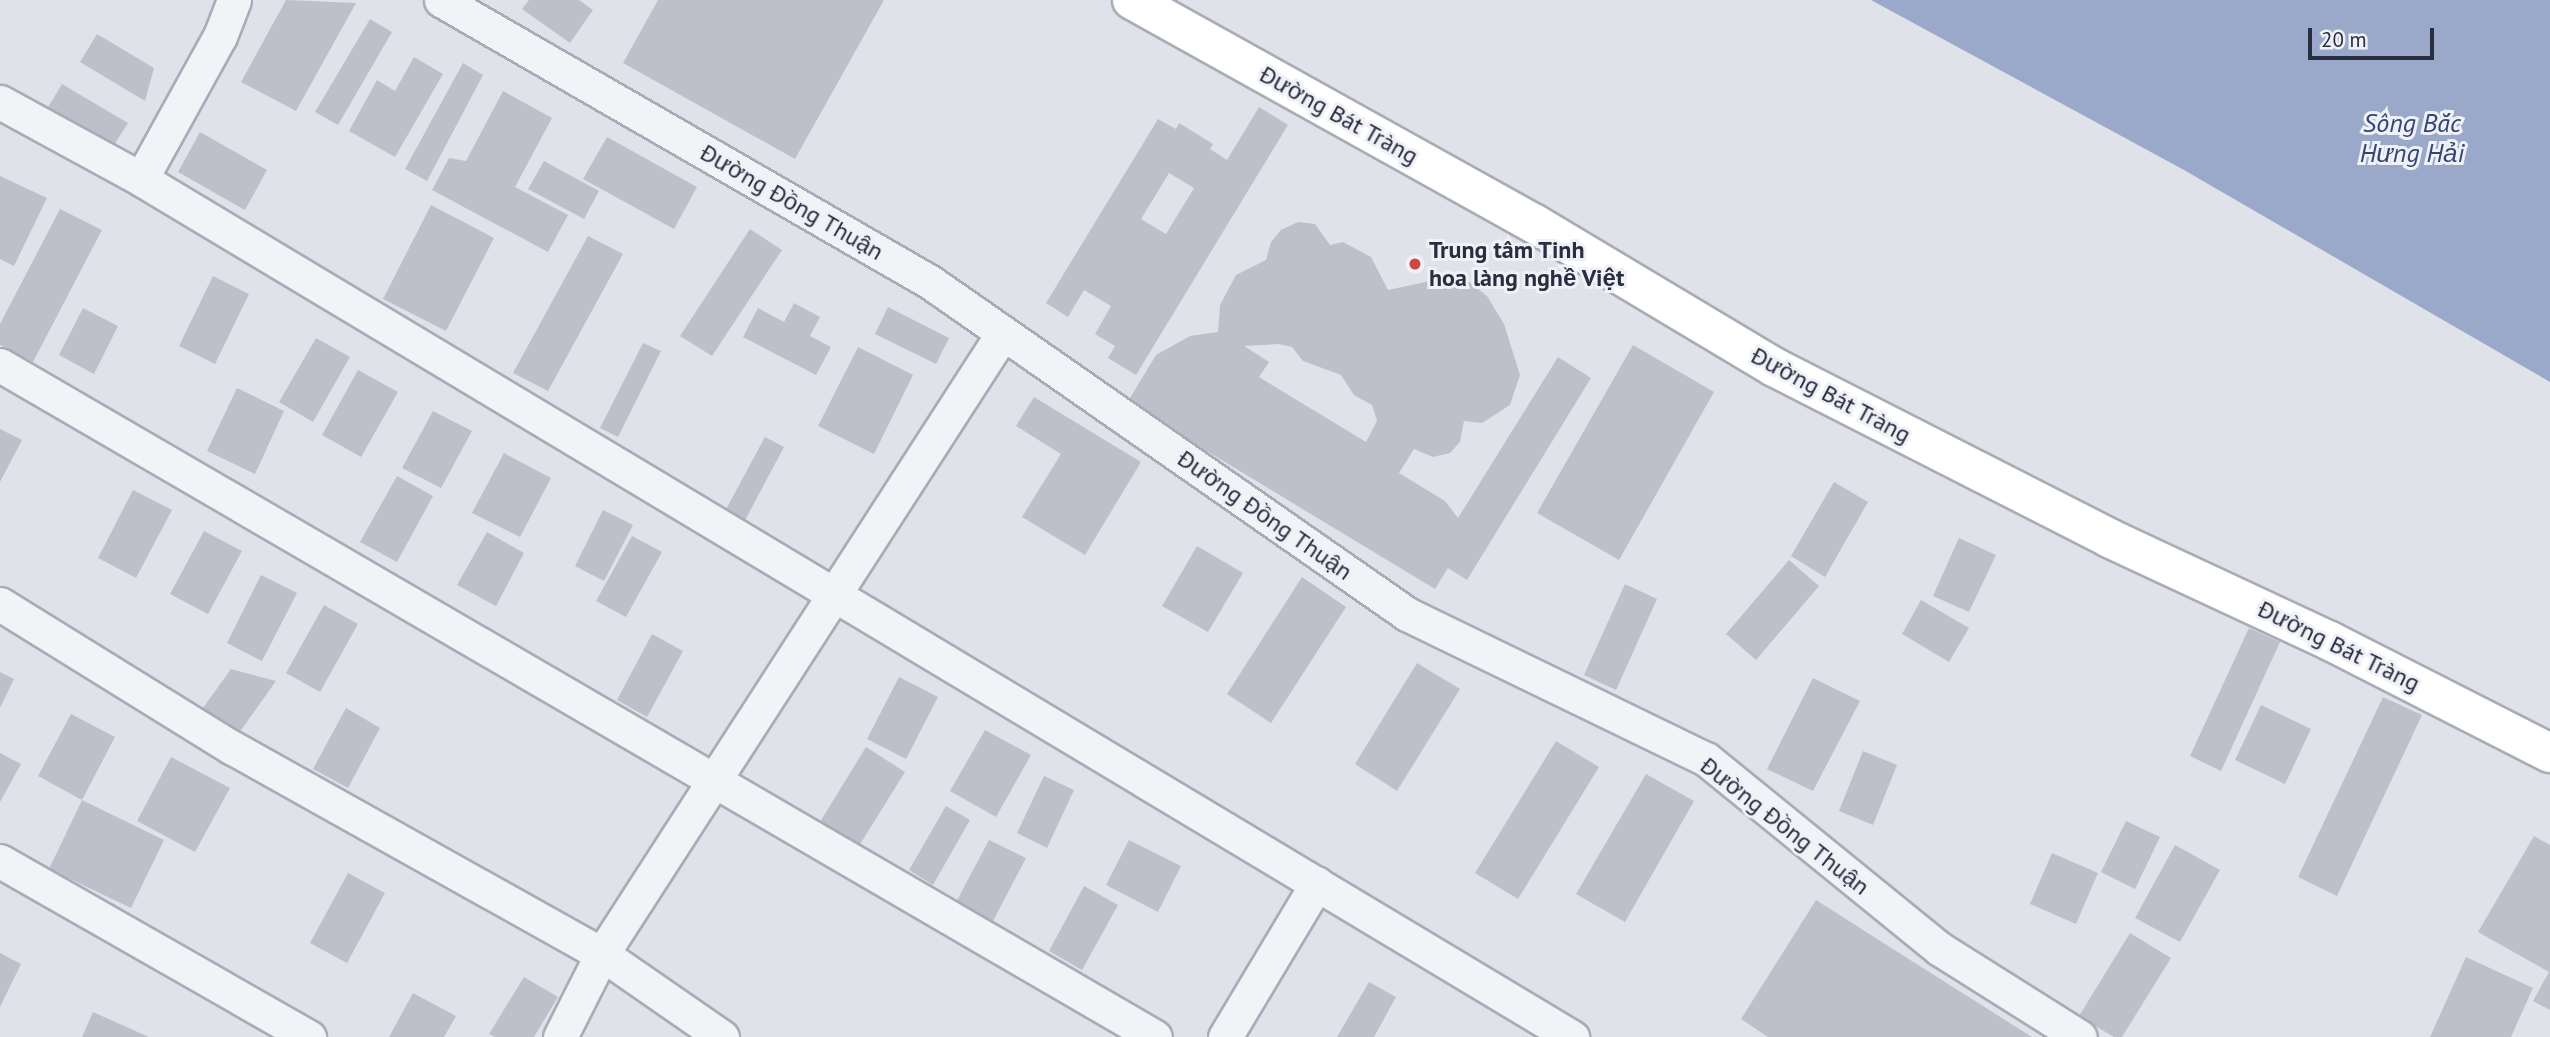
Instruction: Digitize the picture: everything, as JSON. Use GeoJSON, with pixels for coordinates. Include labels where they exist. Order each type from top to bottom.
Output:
{"type":"FeatureCollection","features":[{"type":"Feature","properties":{"kind":"street"},"geometry":{"type":"LineString","coordinates":[[141,179],[220,36],[234,0]]}},
{"type":"Feature","properties":{"kind":"street","name":"Đường Đồng Thuận"},"geometry":{"type":"LineString","coordinates":[[441,0],[930,282],[1407,614],[1706,759],[1940,949],[2080,1037]]}},
{"type":"Feature","properties":{"kind":"street","name":"Đường Bát Tràng"},"geometry":{"type":"LineString","coordinates":[[1132,0],[1535,224],[1774,367],[2109,538],[2330,641],[2550,753]]}},
{"type":"Feature","properties":{"kind":"street"},"geometry":{"type":"LineString","coordinates":[[0,102],[141,179],[1572,1037]]}},
{"type":"Feature","properties":{"kind":"street"},"geometry":{"type":"LineString","coordinates":[[560,1037],[602,954],[832,592],[1003,333]]}},
{"type":"Feature","properties":{"kind":"street"},"geometry":{"type":"LineString","coordinates":[[0,365],[1155,1037]]}},
{"type":"Feature","properties":{"kind":"street"},"geometry":{"type":"LineString","coordinates":[[0,604],[231,747],[602,954],[722,1037]]}},
{"type":"Feature","properties":{"kind":"street"},"geometry":{"type":"LineString","coordinates":[[0,861],[309,1037]]}},
{"type":"Feature","properties":{"kind":"street"},"geometry":{"type":"LineString","coordinates":[[1225,1037],[1317,883]]}},
{"type":"Feature","properties":{"kind":"water","name":"Sông Bắc Hưng Hải"},"geometry":{"type":"Polygon","coordinates":[[[1871,0],[2550,0],[2550,382],[2184,170],[1871,0]]]}},
{"type":"Feature","properties":{"kind":"building"},"geometry":{"type":"Polygon","coordinates":[[[286,0],[356,3],[296,111],[241,82],[286,0]]]}},
{"type":"Feature","properties":{"kind":"building"},"geometry":{"type":"Polygon","coordinates":[[[529,0],[579,0],[593,10],[570,43],[522,9],[529,0]]]}},
{"type":"Feature","properties":{"kind":"building"},"geometry":{"type":"Polygon","coordinates":[[[658,0],[884,0],[795,159],[623,63],[658,0]]]}},
{"type":"Feature","properties":{"kind":"building"},"geometry":{"type":"Polygon","coordinates":[[[370,19],[392,32],[338,125],[315,112],[370,19]]]}},
{"type":"Feature","properties":{"kind":"building"},"geometry":{"type":"Polygon","coordinates":[[[97,34],[154,68],[145,101],[80,62],[97,34]]]}},
{"type":"Feature","properties":{"kind":"building"},"geometry":{"type":"Polygon","coordinates":[[[414,57],[443,74],[395,157],[349,131],[377,80],[395,91],[414,57]]]}},
{"type":"Feature","properties":{"kind":"building"},"geometry":{"type":"Polygon","coordinates":[[[463,63],[483,75],[427,181],[405,169],[463,63]]]}},
{"type":"Feature","properties":{"kind":"building"},"geometry":{"type":"Polygon","coordinates":[[[62,84],[128,123],[109,153],[44,114],[62,84]]]}},
{"type":"Feature","properties":{"kind":"building"},"geometry":{"type":"Polygon","coordinates":[[[503,91],[552,118],[515,187],[568,215],[548,252],[432,190],[449,158],[466,161],[503,91]]]}},
{"type":"Feature","properties":{"kind":"building"},"geometry":{"type":"Polygon","coordinates":[[[1259,107],[1288,125],[1136,375],[1108,358],[1115,346],[1095,334],[1111,306],[1084,290],[1068,317],[1046,303],[1158,119],[1176,129],[1179,123],[1213,144],[1210,149],[1227,160],[1259,107]],[[1169,173],[1141,219],[1166,234],[1194,188],[1169,173]]]}},
{"type":"Feature","properties":{"kind":"building"},"geometry":{"type":"Polygon","coordinates":[[[200,132],[267,170],[245,210],[178,172],[200,132]]]}},
{"type":"Feature","properties":{"kind":"building"},"geometry":{"type":"Polygon","coordinates":[[[607,137],[697,187],[674,229],[583,179],[607,137]]]}},
{"type":"Feature","properties":{"kind":"building"},"geometry":{"type":"Polygon","coordinates":[[[544,161],[599,191],[584,219],[528,189],[544,161]]]}},
{"type":"Feature","properties":{"kind":"building"},"geometry":{"type":"Polygon","coordinates":[[[0,176],[47,198],[14,266],[0,259],[0,176]]]}},
{"type":"Feature","properties":{"kind":"building"},"geometry":{"type":"Polygon","coordinates":[[[431,205],[494,238],[446,331],[383,299],[431,205]]]}},
{"type":"Feature","properties":{"kind":"building"},"geometry":{"type":"Polygon","coordinates":[[[60,209],[102,230],[33,362],[0,345],[0,324],[60,209]]]}},
{"type":"Feature","properties":{"kind":"building"},"geometry":{"type":"Polygon","coordinates":[[[1298,222],[1315,224],[1330,245],[1343,242],[1371,257],[1388,290],[1449,277],[1468,281],[1487,296],[1504,324],[1520,375],[1510,405],[1482,423],[1464,421],[1460,442],[1450,453],[1433,457],[1414,449],[1399,473],[1445,501],[1458,518],[1558,357],[1591,378],[1467,580],[1448,568],[1435,589],[1127,403],[1156,355],[1190,336],[1218,332],[1220,305],[1236,275],[1266,260],[1271,242],[1281,230],[1298,222]],[[1279,344],[1244,346],[1269,362],[1259,377],[1366,442],[1377,421],[1372,405],[1354,395],[1341,375],[1303,361],[1292,347],[1279,344]]]}},
{"type":"Feature","properties":{"kind":"building"},"geometry":{"type":"Polygon","coordinates":[[[750,229],[782,250],[712,356],[680,336],[750,229]]]}},
{"type":"Feature","properties":{"kind":"building"},"geometry":{"type":"Polygon","coordinates":[[[588,236],[623,254],[548,391],[513,373],[588,236]]]}},
{"type":"Feature","properties":{"kind":"building"},"geometry":{"type":"Polygon","coordinates":[[[213,276],[249,294],[215,364],[179,346],[213,276]]]}},
{"type":"Feature","properties":{"kind":"building"},"geometry":{"type":"Polygon","coordinates":[[[794,303],[820,317],[810,336],[831,347],[816,375],[743,337],[758,308],[784,322],[794,303]]]}},
{"type":"Feature","properties":{"kind":"building"},"geometry":{"type":"Polygon","coordinates":[[[888,307],[949,338],[936,364],[875,334],[888,307]]]}},
{"type":"Feature","properties":{"kind":"building"},"geometry":{"type":"Polygon","coordinates":[[[83,308],[118,326],[94,374],[59,355],[83,308]]]}},
{"type":"Feature","properties":{"kind":"building"},"geometry":{"type":"Polygon","coordinates":[[[316,338],[350,357],[313,422],[279,402],[316,338]]]}},
{"type":"Feature","properties":{"kind":"building"},"geometry":{"type":"Polygon","coordinates":[[[643,343],[661,351],[618,437],[600,428],[643,343]]]}},
{"type":"Feature","properties":{"kind":"building"},"geometry":{"type":"Polygon","coordinates":[[[1633,345],[1714,392],[1619,560],[1537,513],[1633,345]]]}},
{"type":"Feature","properties":{"kind":"building"},"geometry":{"type":"Polygon","coordinates":[[[858,347],[913,375],[874,454],[818,426],[858,347]]]}},
{"type":"Feature","properties":{"kind":"building"},"geometry":{"type":"Polygon","coordinates":[[[358,370],[398,392],[361,457],[322,435],[358,370]]]}},
{"type":"Feature","properties":{"kind":"building"},"geometry":{"type":"Polygon","coordinates":[[[237,388],[284,411],[255,474],[207,451],[237,388]]]}},
{"type":"Feature","properties":{"kind":"building"},"geometry":{"type":"Polygon","coordinates":[[[1034,397],[1141,462],[1085,555],[1022,517],[1061,454],[1016,426],[1034,397]]]}},
{"type":"Feature","properties":{"kind":"building"},"geometry":{"type":"Polygon","coordinates":[[[433,411],[472,431],[441,488],[402,468],[433,411]]]}},
{"type":"Feature","properties":{"kind":"building"},"geometry":{"type":"Polygon","coordinates":[[[0,429],[22,440],[0,482],[0,429]]]}},
{"type":"Feature","properties":{"kind":"building"},"geometry":{"type":"Polygon","coordinates":[[[765,437],[784,447],[743,524],[724,513],[765,437]]]}},
{"type":"Feature","properties":{"kind":"building"},"geometry":{"type":"Polygon","coordinates":[[[504,453],[551,478],[520,537],[472,513],[504,453]]]}},
{"type":"Feature","properties":{"kind":"building"},"geometry":{"type":"Polygon","coordinates":[[[397,476],[433,496],[397,562],[360,542],[397,476]]]}},
{"type":"Feature","properties":{"kind":"building"},"geometry":{"type":"Polygon","coordinates":[[[1834,482],[1868,502],[1825,577],[1791,556],[1834,482]]]}},
{"type":"Feature","properties":{"kind":"building"},"geometry":{"type":"Polygon","coordinates":[[[133,490],[172,510],[136,578],[98,558],[133,490]]]}},
{"type":"Feature","properties":{"kind":"building"},"geometry":{"type":"Polygon","coordinates":[[[603,510],[633,525],[604,581],[575,566],[603,510]]]}},
{"type":"Feature","properties":{"kind":"building"},"geometry":{"type":"Polygon","coordinates":[[[204,531],[242,551],[208,614],[170,594],[204,531]]]}},
{"type":"Feature","properties":{"kind":"building"},"geometry":{"type":"Polygon","coordinates":[[[487,532],[524,553],[496,606],[457,585],[487,532]]]}},
{"type":"Feature","properties":{"kind":"building"},"geometry":{"type":"Polygon","coordinates":[[[632,536],[662,552],[626,617],[596,601],[632,536]]]}},
{"type":"Feature","properties":{"kind":"building"},"geometry":{"type":"Polygon","coordinates":[[[1959,538],[1996,555],[1969,612],[1933,596],[1959,538]]]}},
{"type":"Feature","properties":{"kind":"building"},"geometry":{"type":"Polygon","coordinates":[[[1197,546],[1243,573],[1208,632],[1162,606],[1197,546]]]}},
{"type":"Feature","properties":{"kind":"building"},"geometry":{"type":"Polygon","coordinates":[[[1789,560],[1819,586],[1756,660],[1726,634],[1789,560]]]}},
{"type":"Feature","properties":{"kind":"building"},"geometry":{"type":"Polygon","coordinates":[[[261,575],[297,593],[262,661],[227,643],[261,575]]]}},
{"type":"Feature","properties":{"kind":"building"},"geometry":{"type":"Polygon","coordinates":[[[1302,577],[1346,607],[1271,723],[1227,694],[1302,577]]]}},
{"type":"Feature","properties":{"kind":"building"},"geometry":{"type":"Polygon","coordinates":[[[1625,584],[1657,599],[1616,690],[1584,675],[1625,584]]]}},
{"type":"Feature","properties":{"kind":"building"},"geometry":{"type":"Polygon","coordinates":[[[1921,600],[1969,628],[1949,662],[1902,634],[1921,600]]]}},
{"type":"Feature","properties":{"kind":"building"},"geometry":{"type":"Polygon","coordinates":[[[324,605],[358,624],[320,692],[286,673],[324,605]]]}},
{"type":"Feature","properties":{"kind":"building"},"geometry":{"type":"Polygon","coordinates":[[[2249,628],[2280,642],[2221,771],[2190,756],[2249,628]]]}},
{"type":"Feature","properties":{"kind":"building"},"geometry":{"type":"Polygon","coordinates":[[[652,634],[683,651],[647,717],[617,700],[652,634]]]}},
{"type":"Feature","properties":{"kind":"building"},"geometry":{"type":"Polygon","coordinates":[[[1417,663],[1460,689],[1397,791],[1355,764],[1417,663]]]}},
{"type":"Feature","properties":{"kind":"building"},"geometry":{"type":"Polygon","coordinates":[[[231,669],[276,681],[239,733],[203,708],[231,669]]]}},
{"type":"Feature","properties":{"kind":"building"},"geometry":{"type":"Polygon","coordinates":[[[0,672],[14,679],[0,708],[0,672]]]}},
{"type":"Feature","properties":{"kind":"building"},"geometry":{"type":"Polygon","coordinates":[[[899,677],[938,697],[906,759],[867,739],[899,677]]]}},
{"type":"Feature","properties":{"kind":"building"},"geometry":{"type":"Polygon","coordinates":[[[1813,678],[1860,701],[1813,791],[1767,769],[1813,678]]]}},
{"type":"Feature","properties":{"kind":"building"},"geometry":{"type":"Polygon","coordinates":[[[2383,697],[2422,715],[2337,896],[2298,877],[2383,697]]]}},
{"type":"Feature","properties":{"kind":"building"},"geometry":{"type":"Polygon","coordinates":[[[2261,705],[2311,729],[2285,784],[2235,760],[2261,705]]]}},
{"type":"Feature","properties":{"kind":"building"},"geometry":{"type":"Polygon","coordinates":[[[346,708],[380,728],[348,788],[313,769],[346,708]]]}},
{"type":"Feature","properties":{"kind":"building"},"geometry":{"type":"Polygon","coordinates":[[[71,714],[115,737],[82,800],[38,776],[71,714]]]}},
{"type":"Feature","properties":{"kind":"building"},"geometry":{"type":"Polygon","coordinates":[[[985,730],[1031,755],[996,817],[950,791],[985,730]]]}},
{"type":"Feature","properties":{"kind":"building"},"geometry":{"type":"Polygon","coordinates":[[[1556,741],[1599,767],[1518,899],[1475,873],[1556,741]]]}},
{"type":"Feature","properties":{"kind":"building"},"geometry":{"type":"Polygon","coordinates":[[[866,747],[905,772],[859,846],[820,822],[866,747]]]}},
{"type":"Feature","properties":{"kind":"building"},"geometry":{"type":"Polygon","coordinates":[[[1863,751],[1897,765],[1873,825],[1839,811],[1863,751]]]}},
{"type":"Feature","properties":{"kind":"building"},"geometry":{"type":"Polygon","coordinates":[[[0,753],[21,764],[0,802],[0,753]]]}},
{"type":"Feature","properties":{"kind":"building"},"geometry":{"type":"Polygon","coordinates":[[[171,757],[230,788],[195,852],[137,821],[171,757]]]}},
{"type":"Feature","properties":{"kind":"building"},"geometry":{"type":"Polygon","coordinates":[[[1646,774],[1694,801],[1625,922],[1576,894],[1646,774]]]}},
{"type":"Feature","properties":{"kind":"building"},"geometry":{"type":"Polygon","coordinates":[[[1044,776],[1074,790],[1047,848],[1017,833],[1044,776]]]}},
{"type":"Feature","properties":{"kind":"building"},"geometry":{"type":"Polygon","coordinates":[[[82,800],[164,840],[131,908],[49,869],[82,800]]]}},
{"type":"Feature","properties":{"kind":"building"},"geometry":{"type":"Polygon","coordinates":[[[946,806],[970,820],[933,885],[909,870],[946,806]]]}},
{"type":"Feature","properties":{"kind":"building"},"geometry":{"type":"Polygon","coordinates":[[[2126,821],[2160,837],[2135,889],[2101,872],[2126,821]]]}},
{"type":"Feature","properties":{"kind":"building"},"geometry":{"type":"Polygon","coordinates":[[[2534,836],[2550,845],[2550,1010],[2533,1001],[2549,972],[2478,932],[2534,836]]]}},
{"type":"Feature","properties":{"kind":"building"},"geometry":{"type":"Polygon","coordinates":[[[989,840],[1026,858],[991,925],[954,906],[989,840]]]}},
{"type":"Feature","properties":{"kind":"building"},"geometry":{"type":"Polygon","coordinates":[[[1129,840],[1181,866],[1158,912],[1106,885],[1129,840]]]}},
{"type":"Feature","properties":{"kind":"building"},"geometry":{"type":"Polygon","coordinates":[[[2175,845],[2220,870],[2180,942],[2135,918],[2175,845]]]}},
{"type":"Feature","properties":{"kind":"building"},"geometry":{"type":"Polygon","coordinates":[[[2052,853],[2098,873],[2076,924],[2030,904],[2052,853]]]}},
{"type":"Feature","properties":{"kind":"building"},"geometry":{"type":"Polygon","coordinates":[[[348,873],[385,893],[347,963],[310,943],[348,873]]]}},
{"type":"Feature","properties":{"kind":"building"},"geometry":{"type":"Polygon","coordinates":[[[1084,886],[1118,905],[1082,970],[1049,951],[1084,886]]]}},
{"type":"Feature","properties":{"kind":"building"},"geometry":{"type":"Polygon","coordinates":[[[1816,900],[2032,1037],[1768,1037],[1741,1019],[1816,900]]]}},
{"type":"Feature","properties":{"kind":"building"},"geometry":{"type":"Polygon","coordinates":[[[2130,933],[2171,958],[2122,1037],[2114,1037],[2079,1016],[2130,933]]]}},
{"type":"Feature","properties":{"kind":"building"},"geometry":{"type":"Polygon","coordinates":[[[0,953],[21,964],[0,1007],[0,953]]]}},
{"type":"Feature","properties":{"kind":"building"},"geometry":{"type":"Polygon","coordinates":[[[2466,957],[2533,988],[2511,1037],[2430,1037],[2466,957]]]}},
{"type":"Feature","properties":{"kind":"building"},"geometry":{"type":"Polygon","coordinates":[[[524,977],[558,997],[534,1037],[495,1037],[489,1034],[524,977]]]}},
{"type":"Feature","properties":{"kind":"building"},"geometry":{"type":"Polygon","coordinates":[[[1369,982],[1396,997],[1374,1037],[1337,1037],[1369,982]]]}},
{"type":"Feature","properties":{"kind":"building"},"geometry":{"type":"Polygon","coordinates":[[[413,993],[456,1016],[444,1037],[389,1037],[413,993]]]}},
{"type":"Feature","properties":{"kind":"building"},"geometry":{"type":"Polygon","coordinates":[[[93,1012],[149,1037],[82,1037],[93,1012]]]}},
{"type":"Feature","properties":{"kind":"place","name":"Trung tâm Tinh hoa làng nghề Việt"},"geometry":{"type":"Point","coordinates":[1415,264]}}]}
